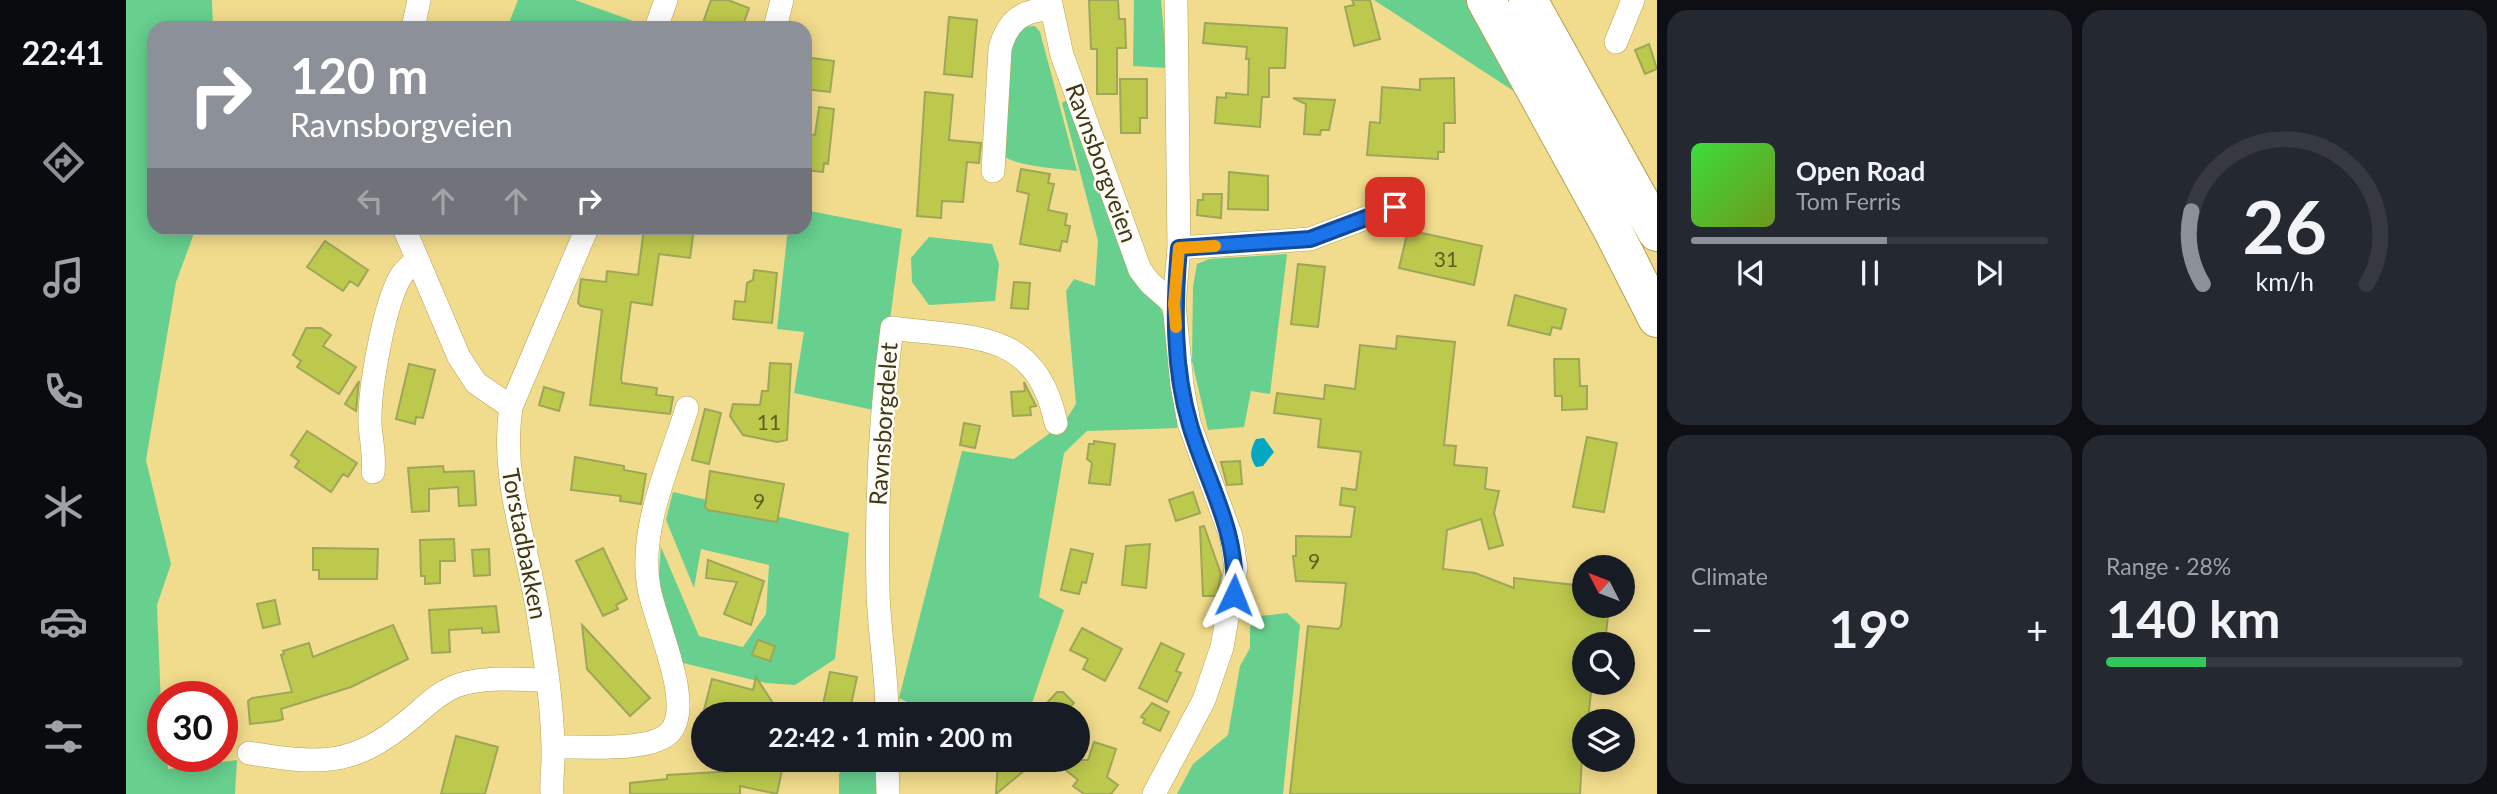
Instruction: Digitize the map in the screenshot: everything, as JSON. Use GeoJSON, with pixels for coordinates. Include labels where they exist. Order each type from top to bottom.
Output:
{"type":"FeatureCollection","features":[{"type":"Feature","properties":{"kind":"highway"},"geometry":{"type":"LineString","coordinates":[[1486,0],[1657,318]]}},
{"type":"Feature","properties":{"kind":"highway"},"geometry":{"type":"LineString","coordinates":[[1528,0],[1657,232]]}},
{"type":"Feature","properties":{"kind":"street"},"geometry":{"type":"LineString","coordinates":[[414,21],[419,0]]}},
{"type":"Feature","properties":{"kind":"street"},"geometry":{"type":"LineString","coordinates":[[658,21],[666,0]]}},
{"type":"Feature","properties":{"kind":"street"},"geometry":{"type":"LineString","coordinates":[[777,21],[782,0]]}},
{"type":"Feature","properties":{"kind":"street","name":"Ravnsborgveien"},"geometry":{"type":"LineString","coordinates":[[1154,794],[1208,690],[1222,647],[1236,568],[1221,506],[1189,423],[1182,385],[1174,304],[1179,248],[1176,0]]}},
{"type":"Feature","properties":{"kind":"street"},"geometry":{"type":"LineString","coordinates":[[1616,42],[1633,0]]}},
{"type":"Feature","properties":{"kind":"street","name":"Ravnsborgveien"},"geometry":{"type":"LineString","coordinates":[[993,171],[1000,49],[1004,31],[1012,21],[1025,13],[1050,5],[1062,55],[1140,270],[1150,283],[1174,304]]}},
{"type":"Feature","properties":{"kind":"street"},"geometry":{"type":"LineString","coordinates":[[1179,248],[1310,239],[1395,207]]}},
{"type":"Feature","properties":{"kind":"street"},"geometry":{"type":"LineString","coordinates":[[407,235],[459,357],[475,383],[510,407]]}},
{"type":"Feature","properties":{"kind":"street","name":"Torstadbakken"},"geometry":{"type":"LineString","coordinates":[[552,794],[553,747],[548,680],[538,609],[508,468],[507,433],[510,407],[584,235]]}},
{"type":"Feature","properties":{"kind":"street"},"geometry":{"type":"LineString","coordinates":[[373,472],[374,454],[370,424],[375,372],[391,302],[401,275],[416,260]]}},
{"type":"Feature","properties":{"kind":"street","name":"Ravnsborgdelet"},"geometry":{"type":"LineString","coordinates":[[887,702],[878,594],[877,500],[892,328],[973,337],[1019,355],[1046,385],[1056,423]]}},
{"type":"Feature","properties":{"kind":"street"},"geometry":{"type":"LineString","coordinates":[[553,747],[657,742],[671,731],[680,713],[678,685],[649,588],[646,560],[657,503],[687,408]]}},
{"type":"Feature","properties":{"kind":"street"},"geometry":{"type":"LineString","coordinates":[[249,753],[307,762],[336,760],[377,745],[438,695],[461,684],[488,679],[548,680]]}},
{"type":"Feature","properties":{"kind":"street"},"geometry":{"type":"LineString","coordinates":[[887,772],[888,794]]}},
{"type":"Feature","properties":{"kind":"green space"},"geometry":{"type":"Polygon","coordinates":[[[126,0],[212,0],[213,21],[147,21],[147,235],[193,235],[176,282],[146,460],[171,564],[157,605],[160,681],[147,681],[147,772],[236,772],[235,794],[126,794],[126,0]]]}},
{"type":"Feature","properties":{"kind":"green space"},"geometry":{"type":"Polygon","coordinates":[[[518,0],[575,0],[633,21],[510,21],[518,0]]]}},
{"type":"Feature","properties":{"kind":"green space"},"geometry":{"type":"Polygon","coordinates":[[[1134,0],[1161,0],[1167,68],[1133,66],[1134,0]]]}},
{"type":"Feature","properties":{"kind":"green space"},"geometry":{"type":"Polygon","coordinates":[[[1374,0],[1468,0],[1526,99],[1374,0]]]}},
{"type":"Feature","properties":{"kind":"green space"},"geometry":{"type":"Polygon","coordinates":[[[1035,26],[1040,32],[1077,171],[1016,162],[1001,154],[1010,40],[1021,27],[1035,26]]]}},
{"type":"Feature","properties":{"kind":"green space"},"geometry":{"type":"Polygon","coordinates":[[[1069,99],[1166,321],[1179,423],[1177,428],[1087,431],[1064,453],[1039,597],[1064,610],[1032,702],[907,702],[899,698],[962,451],[1014,459],[1064,423],[1076,404],[1066,291],[1074,279],[1095,286],[1098,241],[1062,103],[1069,99]]]}},
{"type":"Feature","properties":{"kind":"green space"},"geometry":{"type":"Polygon","coordinates":[[[812,211],[902,229],[878,411],[794,393],[804,332],[777,329],[787,235],[812,235],[812,211]]]}},
{"type":"Feature","properties":{"kind":"green space"},"geometry":{"type":"Polygon","coordinates":[[[929,237],[992,244],[999,264],[995,301],[929,305],[912,282],[911,258],[929,237]]]}},
{"type":"Feature","properties":{"kind":"green space"},"geometry":{"type":"Polygon","coordinates":[[[1287,254],[1270,394],[1251,391],[1244,427],[1208,430],[1192,361],[1193,287],[1197,264],[1209,259],[1287,254]]]}},
{"type":"Feature","properties":{"kind":"green space"},"geometry":{"type":"Polygon","coordinates":[[[673,492],[849,533],[835,659],[795,685],[766,683],[683,663],[658,587],[661,547],[699,636],[743,647],[766,614],[769,565],[701,549],[694,588],[666,520],[673,492]]]}},
{"type":"Feature","properties":{"kind":"green space"},"geometry":{"type":"Polygon","coordinates":[[[1287,613],[1300,625],[1283,794],[1177,794],[1193,764],[1228,735],[1240,666],[1250,648],[1250,627],[1260,616],[1287,613]]]}},
{"type":"Feature","properties":{"kind":"green space"},"geometry":{"type":"Polygon","coordinates":[[[879,772],[880,794],[839,794],[839,774],[879,772]]]}},
{"type":"Feature","properties":{"kind":"water"},"geometry":{"type":"Polygon","coordinates":[[[1264,438],[1274,452],[1263,466],[1256,467],[1251,457],[1252,450],[1256,439],[1264,438]]]}},
{"type":"Feature","properties":{"kind":"building"},"geometry":{"type":"Polygon","coordinates":[[[711,0],[728,0],[749,8],[744,21],[704,21],[711,0]]]}},
{"type":"Feature","properties":{"kind":"building"},"geometry":{"type":"Polygon","coordinates":[[[1089,0],[1118,0],[1119,19],[1125,19],[1126,48],[1117,48],[1117,94],[1097,94],[1097,49],[1091,49],[1089,0]]]}},
{"type":"Feature","properties":{"kind":"building"},"geometry":{"type":"Polygon","coordinates":[[[1352,0],[1370,0],[1380,39],[1354,46],[1345,7],[1354,5],[1352,0]]]}},
{"type":"Feature","properties":{"kind":"building"},"geometry":{"type":"Polygon","coordinates":[[[949,17],[977,20],[972,77],[944,74],[949,17]]]}},
{"type":"Feature","properties":{"kind":"building"},"geometry":{"type":"Polygon","coordinates":[[[1205,23],[1287,28],[1285,68],[1269,68],[1269,97],[1262,97],[1260,127],[1215,123],[1217,97],[1226,98],[1226,93],[1248,95],[1249,59],[1246,59],[1247,47],[1203,43],[1205,23]]]}},
{"type":"Feature","properties":{"kind":"building"},"geometry":{"type":"Polygon","coordinates":[[[1649,44],[1657,69],[1645,74],[1635,50],[1649,44]]]}},
{"type":"Feature","properties":{"kind":"building"},"geometry":{"type":"Polygon","coordinates":[[[812,58],[834,61],[830,92],[812,90],[812,58]]]}},
{"type":"Feature","properties":{"kind":"building"},"geometry":{"type":"Polygon","coordinates":[[[1454,78],[1455,123],[1444,123],[1444,152],[1438,152],[1438,159],[1367,155],[1370,122],[1380,123],[1382,87],[1420,90],[1420,79],[1454,78]]]}},
{"type":"Feature","properties":{"kind":"building"},"geometry":{"type":"Polygon","coordinates":[[[1120,79],[1147,79],[1147,118],[1140,118],[1140,133],[1121,133],[1120,79]]]}},
{"type":"Feature","properties":{"kind":"building"},"geometry":{"type":"Polygon","coordinates":[[[925,92],[953,95],[949,140],[981,143],[979,163],[967,162],[963,202],[942,201],[941,218],[917,216],[925,92]]]}},
{"type":"Feature","properties":{"kind":"building"},"geometry":{"type":"Polygon","coordinates":[[[1293,98],[1335,100],[1329,130],[1321,130],[1320,135],[1304,134],[1306,104],[1293,98]]]}},
{"type":"Feature","properties":{"kind":"building"},"geometry":{"type":"Polygon","coordinates":[[[819,107],[834,109],[828,164],[824,163],[823,172],[812,171],[812,135],[815,135],[819,107]]]}},
{"type":"Feature","properties":{"kind":"building"},"geometry":{"type":"Polygon","coordinates":[[[1021,169],[1050,174],[1048,183],[1054,184],[1048,210],[1067,214],[1065,225],[1070,226],[1067,242],[1062,241],[1060,251],[1020,244],[1029,194],[1017,191],[1021,169]]]}},
{"type":"Feature","properties":{"kind":"building"},"geometry":{"type":"Polygon","coordinates":[[[1229,172],[1268,176],[1268,210],[1228,209],[1229,172]]]}},
{"type":"Feature","properties":{"kind":"building"},"geometry":{"type":"Polygon","coordinates":[[[1203,194],[1222,194],[1221,218],[1197,215],[1198,200],[1203,200],[1203,194]]]}},
{"type":"Feature","properties":{"kind":"building"},"geometry":{"type":"Polygon","coordinates":[[[1408,230],[1482,246],[1474,285],[1399,268],[1408,230]]]}},
{"type":"Feature","properties":{"kind":"building"},"geometry":{"type":"Polygon","coordinates":[[[643,235],[693,235],[690,258],[659,254],[652,305],[631,302],[621,378],[622,383],[657,388],[656,395],[673,397],[670,414],[590,405],[602,310],[578,303],[581,279],[606,282],[607,271],[638,275],[643,235]]]}},
{"type":"Feature","properties":{"kind":"building"},"geometry":{"type":"Polygon","coordinates":[[[325,241],[368,270],[358,286],[350,281],[343,291],[307,267],[325,241]]]}},
{"type":"Feature","properties":{"kind":"building"},"geometry":{"type":"Polygon","coordinates":[[[1298,264],[1325,267],[1318,327],[1291,324],[1298,264]]]}},
{"type":"Feature","properties":{"kind":"building"},"geometry":{"type":"Polygon","coordinates":[[[754,270],[777,273],[772,323],[733,319],[735,301],[745,302],[747,283],[753,280],[754,270]]]}},
{"type":"Feature","properties":{"kind":"building"},"geometry":{"type":"Polygon","coordinates":[[[1014,282],[1030,283],[1028,309],[1011,308],[1014,282]]]}},
{"type":"Feature","properties":{"kind":"building"},"geometry":{"type":"Polygon","coordinates":[[[1515,295],[1566,309],[1561,329],[1552,327],[1550,335],[1508,325],[1515,295]]]}},
{"type":"Feature","properties":{"kind":"building"},"geometry":{"type":"Polygon","coordinates":[[[306,328],[321,328],[331,335],[323,346],[356,367],[339,394],[297,367],[301,361],[293,355],[306,328]]]}},
{"type":"Feature","properties":{"kind":"building"},"geometry":{"type":"Polygon","coordinates":[[[1397,336],[1455,342],[1444,445],[1456,446],[1454,465],[1487,468],[1485,489],[1499,491],[1494,513],[1503,545],[1489,549],[1481,519],[1447,530],[1443,569],[1475,573],[1514,588],[1514,578],[1572,585],[1572,618],[1608,618],[1606,632],[1572,632],[1572,695],[1591,695],[1589,709],[1572,709],[1572,772],[1581,772],[1580,794],[1290,794],[1308,626],[1338,629],[1341,626],[1346,583],[1296,581],[1293,556],[1296,556],[1296,536],[1351,537],[1355,507],[1340,505],[1342,488],[1356,490],[1361,452],[1318,447],[1321,419],[1274,413],[1277,393],[1324,399],[1325,385],[1355,389],[1360,345],[1396,349],[1397,336]]]}},
{"type":"Feature","properties":{"kind":"building"},"geometry":{"type":"Polygon","coordinates":[[[1554,359],[1579,359],[1580,386],[1587,386],[1587,409],[1562,410],[1562,396],[1555,396],[1554,359]]]}},
{"type":"Feature","properties":{"kind":"building"},"geometry":{"type":"Polygon","coordinates":[[[770,363],[791,364],[787,440],[777,442],[743,435],[730,416],[733,404],[760,405],[762,391],[768,391],[770,363]]]}},
{"type":"Feature","properties":{"kind":"building"},"geometry":{"type":"Polygon","coordinates":[[[409,364],[435,370],[423,418],[416,417],[415,424],[396,419],[409,364]]]}},
{"type":"Feature","properties":{"kind":"building"},"geometry":{"type":"Polygon","coordinates":[[[359,381],[358,389],[356,411],[345,404],[359,381]]]}},
{"type":"Feature","properties":{"kind":"building"},"geometry":{"type":"Polygon","coordinates":[[[1024,382],[1036,406],[1030,407],[1031,415],[1013,416],[1011,392],[1025,391],[1024,382]]]}},
{"type":"Feature","properties":{"kind":"building"},"geometry":{"type":"Polygon","coordinates":[[[544,387],[564,393],[559,411],[539,405],[544,387]]]}},
{"type":"Feature","properties":{"kind":"building"},"geometry":{"type":"Polygon","coordinates":[[[705,409],[721,413],[709,464],[692,460],[705,409]]]}},
{"type":"Feature","properties":{"kind":"building"},"geometry":{"type":"Polygon","coordinates":[[[964,423],[980,426],[975,448],[960,445],[964,423]]]}},
{"type":"Feature","properties":{"kind":"building"},"geometry":{"type":"Polygon","coordinates":[[[307,431],[357,463],[348,477],[343,474],[331,492],[295,467],[299,461],[291,455],[307,431]]]}},
{"type":"Feature","properties":{"kind":"building"},"geometry":{"type":"Polygon","coordinates":[[[1587,437],[1617,443],[1604,512],[1573,507],[1587,437]]]}},
{"type":"Feature","properties":{"kind":"building"},"geometry":{"type":"Polygon","coordinates":[[[1094,441],[1115,444],[1110,485],[1089,483],[1092,463],[1087,459],[1089,444],[1094,444],[1094,441]]]}},
{"type":"Feature","properties":{"kind":"building"},"geometry":{"type":"Polygon","coordinates":[[[575,457],[624,466],[624,470],[646,474],[641,504],[620,501],[621,496],[571,490],[575,457]]]}},
{"type":"Feature","properties":{"kind":"building"},"geometry":{"type":"Polygon","coordinates":[[[1240,461],[1242,484],[1227,485],[1221,462],[1240,461]]]}},
{"type":"Feature","properties":{"kind":"building"},"geometry":{"type":"Polygon","coordinates":[[[443,466],[444,472],[474,471],[476,505],[459,506],[458,487],[429,489],[429,511],[412,512],[408,468],[443,466]]]}},
{"type":"Feature","properties":{"kind":"building"},"geometry":{"type":"Polygon","coordinates":[[[710,471],[784,484],[777,522],[708,510],[705,507],[710,471]]]}},
{"type":"Feature","properties":{"kind":"building"},"geometry":{"type":"Polygon","coordinates":[[[1193,492],[1200,513],[1176,521],[1169,500],[1193,492]]]}},
{"type":"Feature","properties":{"kind":"building"},"geometry":{"type":"Polygon","coordinates":[[[1204,526],[1221,574],[1217,596],[1203,596],[1200,527],[1204,526]]]}},
{"type":"Feature","properties":{"kind":"building"},"geometry":{"type":"Polygon","coordinates":[[[454,539],[455,561],[440,561],[440,583],[425,584],[425,576],[421,576],[420,540],[454,539]]]}},
{"type":"Feature","properties":{"kind":"building"},"geometry":{"type":"Polygon","coordinates":[[[1150,544],[1146,588],[1122,585],[1126,546],[1150,544]]]}},
{"type":"Feature","properties":{"kind":"building"},"geometry":{"type":"Polygon","coordinates":[[[313,548],[378,549],[377,579],[319,579],[319,570],[313,570],[313,548]]]}},
{"type":"Feature","properties":{"kind":"building"},"geometry":{"type":"Polygon","coordinates":[[[603,548],[627,599],[616,605],[618,609],[603,616],[576,561],[603,548]]]}},
{"type":"Feature","properties":{"kind":"building"},"geometry":{"type":"Polygon","coordinates":[[[489,549],[490,575],[474,576],[472,550],[489,549]]]}},
{"type":"Feature","properties":{"kind":"building"},"geometry":{"type":"Polygon","coordinates":[[[1071,549],[1093,554],[1086,583],[1082,582],[1079,594],[1061,590],[1071,549]]]}},
{"type":"Feature","properties":{"kind":"building"},"geometry":{"type":"Polygon","coordinates":[[[708,560],[764,581],[751,625],[724,614],[737,582],[706,578],[708,560]]]}},
{"type":"Feature","properties":{"kind":"building"},"geometry":{"type":"Polygon","coordinates":[[[275,600],[280,624],[263,628],[257,604],[275,600]]]}},
{"type":"Feature","properties":{"kind":"building"},"geometry":{"type":"Polygon","coordinates":[[[496,606],[499,632],[482,633],[482,628],[449,630],[450,652],[432,653],[429,610],[496,606]]]}},
{"type":"Feature","properties":{"kind":"building"},"geometry":{"type":"Polygon","coordinates":[[[393,625],[408,659],[351,687],[281,709],[283,719],[250,724],[248,701],[252,698],[292,692],[281,655],[284,654],[283,651],[309,643],[313,657],[393,625]]]}},
{"type":"Feature","properties":{"kind":"building"},"geometry":{"type":"Polygon","coordinates":[[[582,625],[650,698],[630,716],[587,669],[582,625]]]}},
{"type":"Feature","properties":{"kind":"building"},"geometry":{"type":"Polygon","coordinates":[[[1082,628],[1122,649],[1105,681],[1083,669],[1088,659],[1070,650],[1082,628]]]}},
{"type":"Feature","properties":{"kind":"building"},"geometry":{"type":"Polygon","coordinates":[[[758,640],[775,646],[770,661],[752,655],[758,640]]]}},
{"type":"Feature","properties":{"kind":"building"},"geometry":{"type":"Polygon","coordinates":[[[1161,643],[1184,654],[1176,671],[1181,673],[1167,702],[1139,688],[1161,643]]]}},
{"type":"Feature","properties":{"kind":"building"},"geometry":{"type":"Polygon","coordinates":[[[830,672],[857,677],[852,702],[824,702],[830,672]]]}},
{"type":"Feature","properties":{"kind":"building"},"geometry":{"type":"Polygon","coordinates":[[[756,677],[772,702],[706,702],[712,679],[753,690],[756,677]]]}},
{"type":"Feature","properties":{"kind":"building"},"geometry":{"type":"Polygon","coordinates":[[[1057,692],[1063,692],[1073,702],[1048,702],[1057,692]]]}},
{"type":"Feature","properties":{"kind":"building"},"geometry":{"type":"Polygon","coordinates":[[[1152,703],[1169,712],[1160,731],[1143,723],[1145,719],[1141,717],[1152,703]]]}},
{"type":"Feature","properties":{"kind":"building"},"geometry":{"type":"Polygon","coordinates":[[[456,736],[498,747],[485,794],[441,794],[456,736]]]}},
{"type":"Feature","properties":{"kind":"building"},"geometry":{"type":"Polygon","coordinates":[[[1094,742],[1116,749],[1107,777],[1118,785],[1111,794],[1084,794],[1073,786],[1078,780],[1068,772],[1090,772],[1090,754],[1094,742]]]}},
{"type":"Feature","properties":{"kind":"building"},"geometry":{"type":"Polygon","coordinates":[[[782,772],[777,794],[740,786],[740,794],[630,794],[630,783],[667,779],[667,775],[782,772]]]}},
{"type":"Feature","properties":{"kind":"building"},"geometry":{"type":"Polygon","coordinates":[[[997,772],[1023,772],[996,794],[997,772]]]}},
{"type":"Feature","properties":{"kind":"slow traffic"},"geometry":{"type":"LineString","coordinates":[[1176,327],[1174,304],[1179,248],[1215,246]]}},
{"type":"Feature","properties":{"kind":"route"},"geometry":{"type":"LineString","coordinates":[[1234,595],[1236,568],[1231,536],[1189,423],[1182,385],[1174,304],[1179,248],[1310,239],[1395,207]]}}]}
